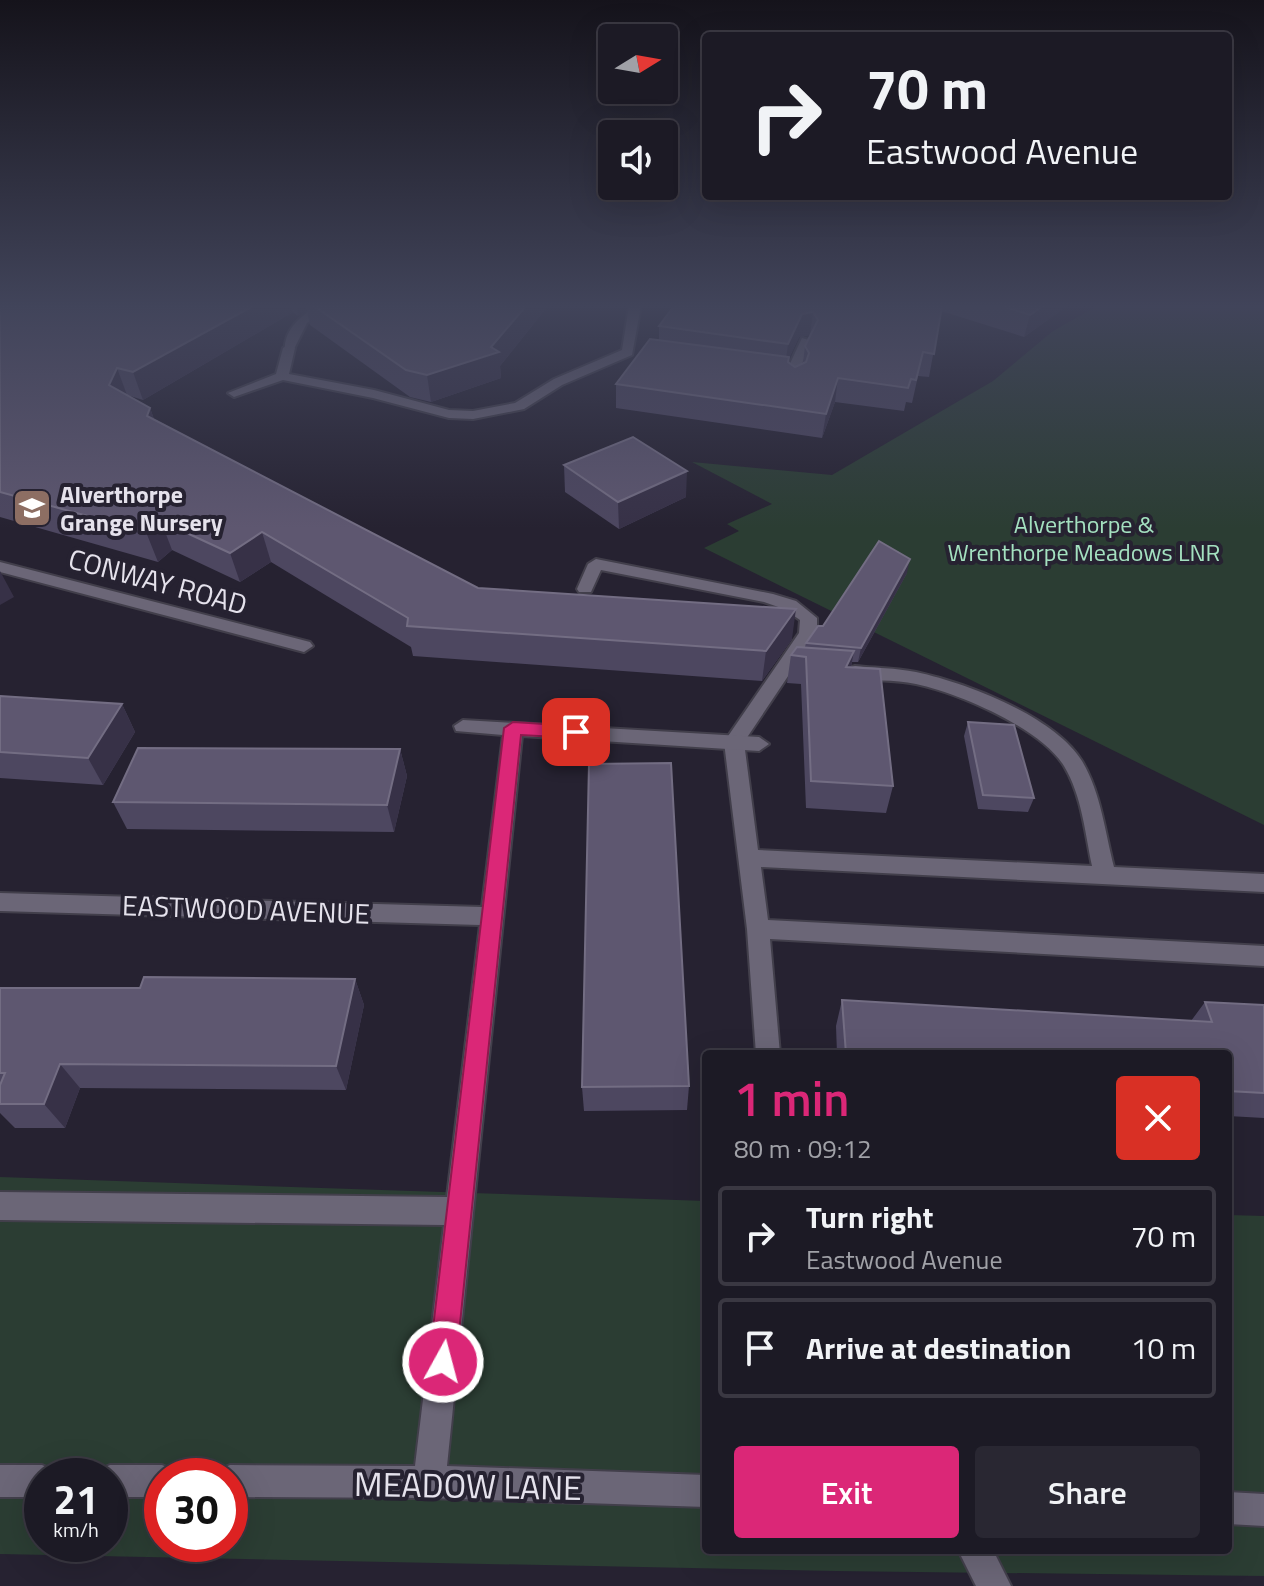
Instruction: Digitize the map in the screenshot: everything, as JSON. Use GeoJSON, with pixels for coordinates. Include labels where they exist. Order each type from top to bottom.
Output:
{"type":"FeatureCollection","features":[{"type":"Feature","properties":{"kind":"street"},"geometry":{"type":"LineString","coordinates":[[234,393],[271,380]]}},
{"type":"Feature","properties":{"kind":"street"},"geometry":{"type":"LineString","coordinates":[[303,380],[374,394],[449,414],[473,415],[519,406],[563,380]]}},
{"type":"Feature","properties":{"kind":"street"},"geometry":{"type":"LineString","coordinates":[[585,589],[596,564],[767,598],[790,605],[809,618],[808,633],[794,666],[734,742],[758,929],[768,1050]]}},
{"type":"Feature","properties":{"kind":"street","name":"CONWAY ROAD"},"geometry":{"type":"LineString","coordinates":[[0,567],[304,646]]}},
{"type":"Feature","properties":{"kind":"street"},"geometry":{"type":"LineString","coordinates":[[830,669],[915,678],[996,707],[1036,730],[1064,751],[1082,784],[1105,875]]}},
{"type":"Feature","properties":{"kind":"street"},"geometry":{"type":"LineString","coordinates":[[463,726],[759,744]]}},
{"type":"Feature","properties":{"kind":"street"},"geometry":{"type":"LineString","coordinates":[[429,1482],[513,728]]}},
{"type":"Feature","properties":{"kind":"street"},"geometry":{"type":"LineString","coordinates":[[750,858],[1264,883]]}},
{"type":"Feature","properties":{"kind":"street","name":"EASTWOOD AVENUE"},"geometry":{"type":"LineString","coordinates":[[0,902],[492,916]]}},
{"type":"Feature","properties":{"kind":"street"},"geometry":{"type":"LineString","coordinates":[[758,929],[1264,956]]}},
{"type":"Feature","properties":{"kind":"street"},"geometry":{"type":"LineString","coordinates":[[0,1206],[460,1211]]}},
{"type":"Feature","properties":{"kind":"street"},"geometry":{"type":"LineString","coordinates":[[0,1481],[24,1481]]}},
{"type":"Feature","properties":{"kind":"street","name":"MEADOW LANE"},"geometry":{"type":"LineString","coordinates":[[248,1481],[429,1482],[702,1491]]}},
{"type":"Feature","properties":{"kind":"street"},"geometry":{"type":"LineString","coordinates":[[1232,1508],[1264,1510]]}},
{"type":"Feature","properties":{"kind":"street"},"geometry":{"type":"LineString","coordinates":[[977,1554],[994,1586]]}},
{"type":"Feature","properties":{"kind":"green space","name":"Alverthorpe & Wrenthorpe Meadows LNR"},"geometry":{"type":"Polygon","coordinates":[[[1264,380],[1264,825],[704,548],[739,531],[727,524],[772,504],[692,462],[832,475],[993,381],[1264,380]]]}},
{"type":"Feature","properties":{"kind":"green space"},"geometry":{"type":"Polygon","coordinates":[[[0,1177],[702,1201],[702,1554],[1232,1554],[1232,1215],[1264,1216],[1264,1576],[248,1559],[248,1458],[144,1458],[144,1557],[128,1557],[128,1458],[24,1458],[24,1554],[0,1554],[0,1177]]]}},
{"type":"Feature","properties":{"kind":"building"},"geometry":{"type":"Polygon","coordinates":[[[0,380],[111,380],[109,385],[150,408],[147,416],[478,588],[796,609],[766,651],[407,626],[408,618],[262,532],[230,553],[161,521],[146,532],[0,492],[0,380]]]}},
{"type":"Feature","properties":{"kind":"building"},"geometry":{"type":"Polygon","coordinates":[[[619,380],[837,380],[826,414],[616,384],[619,380]]]}},
{"type":"Feature","properties":{"kind":"building"},"geometry":{"type":"Polygon","coordinates":[[[852,380],[911,380],[908,388],[852,380]]]}},
{"type":"Feature","properties":{"kind":"building"},"geometry":{"type":"Polygon","coordinates":[[[633,437],[687,471],[618,502],[564,465],[633,437]]]}},
{"type":"Feature","properties":{"kind":"building"},"geometry":{"type":"Polygon","coordinates":[[[879,541],[910,559],[861,648],[806,643],[818,626],[823,626],[879,541]]]}},
{"type":"Feature","properties":{"kind":"building"},"geometry":{"type":"Polygon","coordinates":[[[797,647],[854,651],[846,667],[880,669],[893,786],[811,781],[806,657],[791,655],[797,647]]]}},
{"type":"Feature","properties":{"kind":"building"},"geometry":{"type":"Polygon","coordinates":[[[0,696],[122,704],[88,758],[0,752],[0,696]]]}},
{"type":"Feature","properties":{"kind":"building"},"geometry":{"type":"Polygon","coordinates":[[[968,722],[1014,725],[1034,798],[983,795],[968,722]]]}},
{"type":"Feature","properties":{"kind":"building"},"geometry":{"type":"Polygon","coordinates":[[[138,748],[400,749],[387,805],[113,802],[138,748]]]}},
{"type":"Feature","properties":{"kind":"building"},"geometry":{"type":"Polygon","coordinates":[[[671,763],[689,1086],[582,1087],[589,764],[671,763]]]}},
{"type":"Feature","properties":{"kind":"building"},"geometry":{"type":"Polygon","coordinates":[[[144,977],[355,979],[336,1066],[60,1064],[44,1104],[0,1104],[0,1085],[5,1073],[0,1073],[0,988],[140,988],[144,977]]]}},
{"type":"Feature","properties":{"kind":"building"},"geometry":{"type":"Polygon","coordinates":[[[842,1000],[1212,1022],[1205,1002],[1264,1005],[1264,1093],[1232,1091],[1232,1050],[846,1050],[842,1000]]]}},
{"type":"Feature","properties":{"kind":"place","name":"Alverthorpe Grange Nursery"},"geometry":{"type":"Point","coordinates":[32,508]}},
{"type":"Feature","properties":{"kind":"route"},"geometry":{"type":"LineString","coordinates":[[443,1362],[513,728],[576,732]]}}]}
